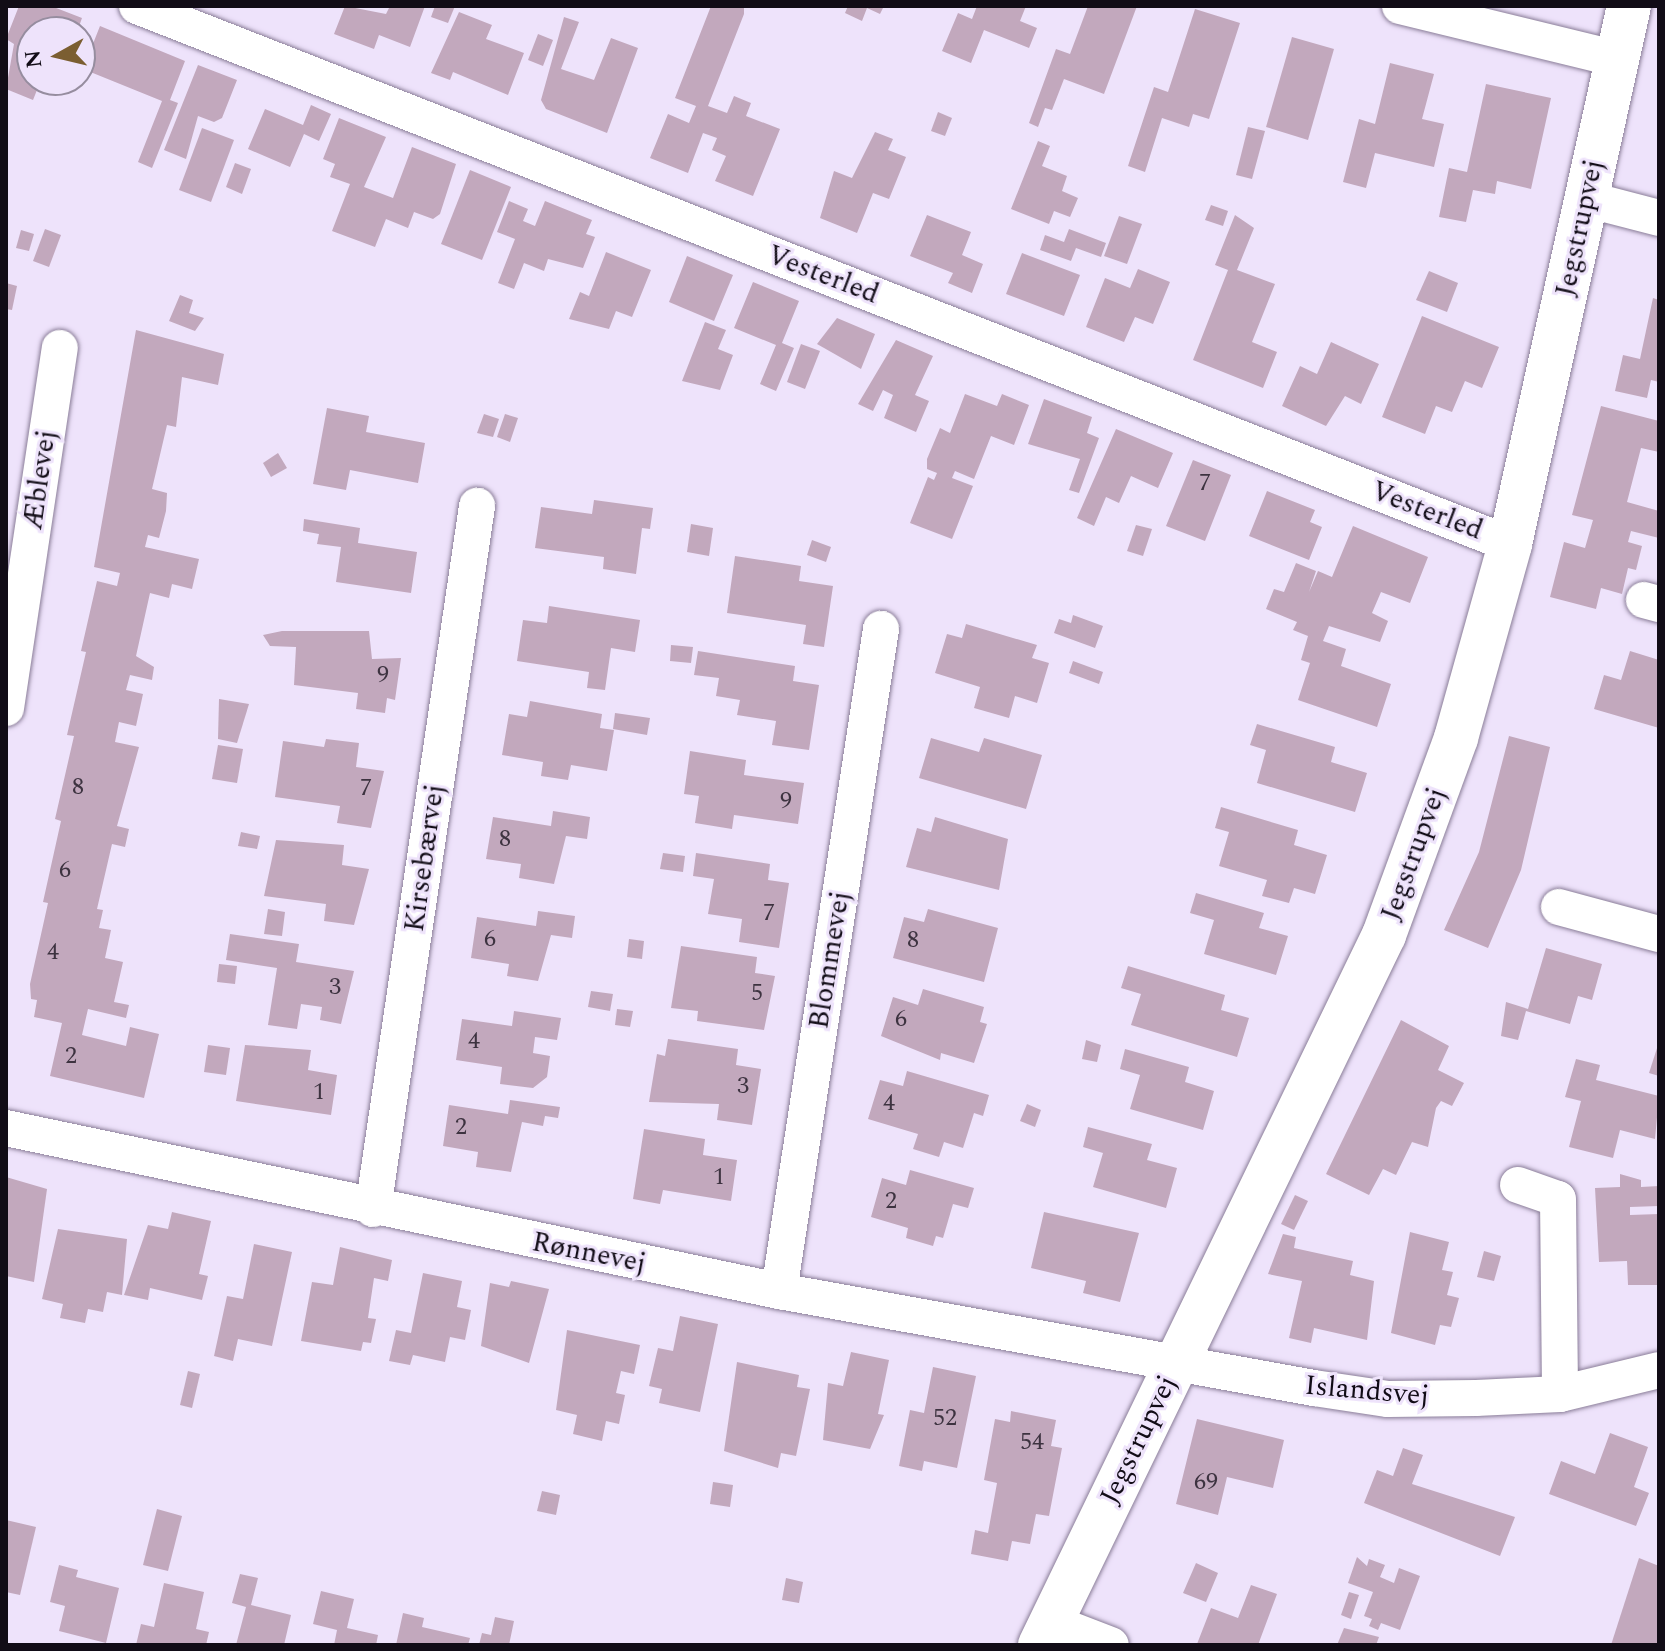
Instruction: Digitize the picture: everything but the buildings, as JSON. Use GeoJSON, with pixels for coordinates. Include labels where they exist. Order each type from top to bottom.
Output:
{"type":"FeatureCollection","features":[{"type":"Feature","properties":{"kind":"street","name":"Vesterled"},"geometry":{"type":"LineString","coordinates":[[137,6],[1510,544]]}},
{"type":"Feature","properties":{"kind":"street"},"geometry":{"type":"LineString","coordinates":[[1400,6],[1617,59]]}},
{"type":"Feature","properties":{"kind":"street","name":"Jegstrupvej"},"geometry":{"type":"LineString","coordinates":[[1045,1634],[1384,935],[1456,738],[1510,544],[1629,6]]}},
{"type":"Feature","properties":{"kind":"street"},"geometry":{"type":"LineString","coordinates":[[1586,199],[1659,218]]}},
{"type":"Feature","properties":{"kind":"street","name":"Æblevej"},"geometry":{"type":"LineString","coordinates":[[6,708],[60,348]]}},
{"type":"Feature","properties":{"kind":"street","name":"Kirsebærvej"},"geometry":{"type":"LineString","coordinates":[[373,1209],[477,506]]}},
{"type":"Feature","properties":{"kind":"street","name":"Blommevej"},"geometry":{"type":"LineString","coordinates":[[779,1291],[881,629]]}},
{"type":"Feature","properties":{"kind":"street"},"geometry":{"type":"LineString","coordinates":[[1559,907],[1659,934]]}},
{"type":"Feature","properties":{"kind":"street","name":"Rønnevej"},"geometry":{"type":"LineString","coordinates":[[6,1128],[373,1209],[779,1291],[1175,1364]]}},
{"type":"Feature","properties":{"kind":"street"},"geometry":{"type":"LineString","coordinates":[[1518,1185],[1558,1199],[1560,1394]]}},
{"type":"Feature","properties":{"kind":"street","name":"Islandsvej"},"geometry":{"type":"LineString","coordinates":[[1175,1364],[1388,1399],[1560,1394],[1659,1370]]}},
{"type":"Feature","properties":{"kind":"street"},"geometry":{"type":"LineString","coordinates":[[1045,1634],[1111,1645]]}}]}
